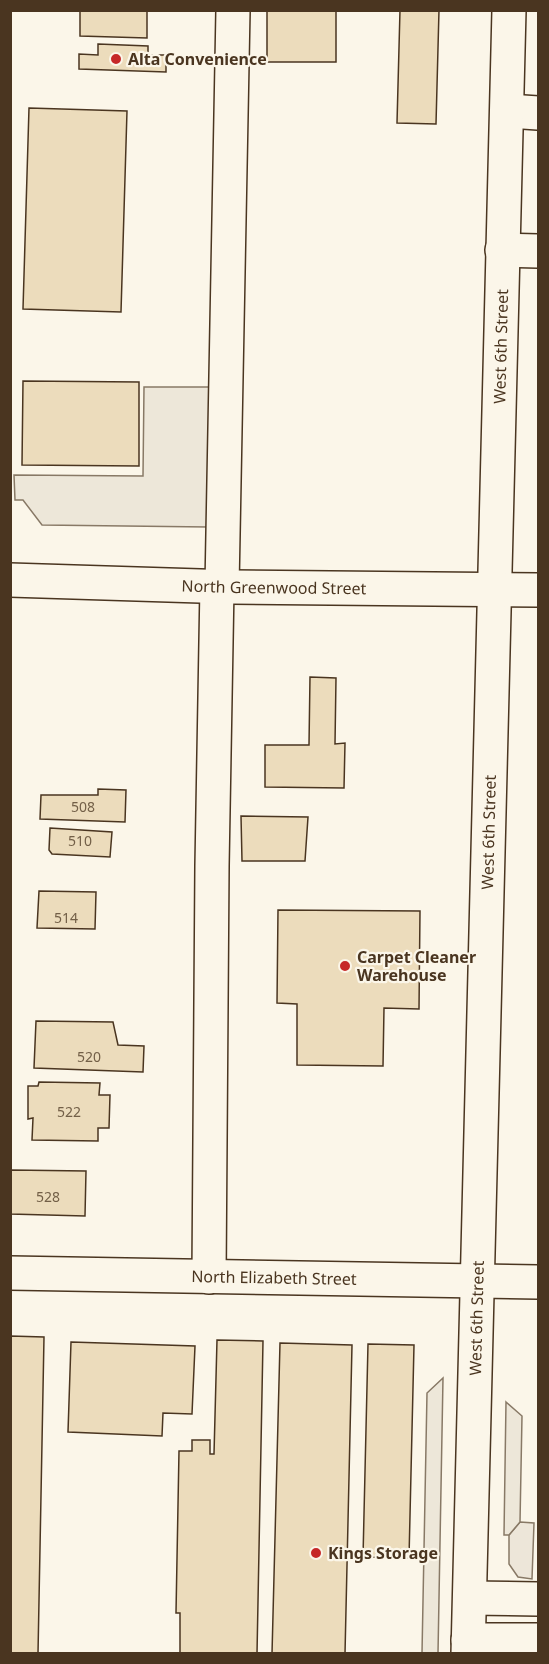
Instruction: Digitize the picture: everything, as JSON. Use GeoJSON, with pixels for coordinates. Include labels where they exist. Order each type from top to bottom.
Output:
{"type":"FeatureCollection","features":[{"type":"Feature","properties":{"kind":"street"},"geometry":{"type":"LineString","coordinates":[[209,1276],[212,866],[233,10]]}},
{"type":"Feature","properties":{"kind":"street","name":"West 6th Street"},"geometry":{"type":"LineString","coordinates":[[468,1647],[479,1281],[502,250],[523,112],[509,10]]}},
{"type":"Feature","properties":{"kind":"street"},"geometry":{"type":"LineString","coordinates":[[502,250],[538,251]]}},
{"type":"Feature","properties":{"kind":"street","name":"North Greenwood Street"},"geometry":{"type":"LineString","coordinates":[[10,580],[220,586],[538,590]]}},
{"type":"Feature","properties":{"kind":"street","name":"North Elizabeth Street"},"geometry":{"type":"LineString","coordinates":[[10,1273],[538,1282]]}},
{"type":"Feature","properties":{"kind":"street"},"geometry":{"type":"LineString","coordinates":[[470,1598],[538,1599]]}},
{"type":"Feature","properties":{"kind":"street"},"geometry":{"type":"LineString","coordinates":[[468,1647],[538,1640]]}},
{"type":"Feature","properties":{"kind":"shaded area"},"geometry":{"type":"Polygon","coordinates":[[[144,387],[210,387],[208,527],[42,525],[23,500],[15,500],[14,475],[143,476],[144,387]]]}},
{"type":"Feature","properties":{"kind":"shaded area"},"geometry":{"type":"Polygon","coordinates":[[[443,1378],[438,1653],[422,1653],[427,1393],[443,1378]]]}},
{"type":"Feature","properties":{"kind":"shaded area"},"geometry":{"type":"Polygon","coordinates":[[[506,1402],[522,1416],[520,1522],[509,1535],[504,1535],[506,1402]]]}},
{"type":"Feature","properties":{"kind":"shaded area"},"geometry":{"type":"Polygon","coordinates":[[[520,1522],[534,1523],[532,1579],[518,1577],[509,1564],[509,1535],[520,1522]]]}},
{"type":"Feature","properties":{"kind":"building"},"geometry":{"type":"Polygon","coordinates":[[[80,10],[147,10],[147,38],[80,36],[80,10]]]}},
{"type":"Feature","properties":{"kind":"building"},"geometry":{"type":"Polygon","coordinates":[[[267,10],[336,10],[336,62],[267,62],[267,10]]]}},
{"type":"Feature","properties":{"kind":"building"},"geometry":{"type":"Polygon","coordinates":[[[400,10],[439,10],[436,124],[397,123],[400,10]]]}},
{"type":"Feature","properties":{"kind":"building"},"geometry":{"type":"Polygon","coordinates":[[[98,44],[148,46],[148,55],[166,55],[166,72],[79,69],[79,54],[98,55],[98,44]]]}},
{"type":"Feature","properties":{"kind":"building"},"geometry":{"type":"Polygon","coordinates":[[[29,108],[127,111],[121,312],[23,309],[29,108]]]}},
{"type":"Feature","properties":{"kind":"building"},"geometry":{"type":"Polygon","coordinates":[[[23,381],[139,382],[139,466],[22,465],[23,381]]]}},
{"type":"Feature","properties":{"kind":"building"},"geometry":{"type":"Polygon","coordinates":[[[310,677],[336,678],[335,744],[345,743],[344,788],[265,787],[265,745],[309,745],[310,677]]]}},
{"type":"Feature","properties":{"kind":"building"},"geometry":{"type":"Polygon","coordinates":[[[98,789],[126,790],[125,822],[40,819],[41,795],[98,795],[98,789]]]}},
{"type":"Feature","properties":{"kind":"building"},"geometry":{"type":"Polygon","coordinates":[[[241,816],[308,817],[305,861],[242,861],[241,816]]]}},
{"type":"Feature","properties":{"kind":"building"},"geometry":{"type":"Polygon","coordinates":[[[50,828],[112,832],[110,857],[52,854],[49,850],[50,828]]]}},
{"type":"Feature","properties":{"kind":"building"},"geometry":{"type":"Polygon","coordinates":[[[39,891],[96,892],[95,929],[37,928],[39,891]]]}},
{"type":"Feature","properties":{"kind":"building"},"geometry":{"type":"Polygon","coordinates":[[[278,910],[420,911],[419,1009],[384,1008],[383,1066],[297,1065],[297,1004],[277,1003],[278,910]]]}},
{"type":"Feature","properties":{"kind":"building"},"geometry":{"type":"Polygon","coordinates":[[[36,1021],[113,1022],[118,1045],[144,1046],[143,1072],[34,1068],[36,1021]]]}},
{"type":"Feature","properties":{"kind":"building"},"geometry":{"type":"Polygon","coordinates":[[[39,1082],[100,1083],[99,1095],[110,1095],[109,1128],[98,1128],[98,1141],[32,1140],[33,1118],[28,1119],[28,1086],[38,1086],[39,1082]]]}},
{"type":"Feature","properties":{"kind":"building"},"geometry":{"type":"Polygon","coordinates":[[[11,1170],[86,1171],[85,1216],[10,1214],[11,1170]]]}},
{"type":"Feature","properties":{"kind":"building"},"geometry":{"type":"Polygon","coordinates":[[[10,1336],[44,1337],[38,1654],[10,1654],[10,1336]]]}},
{"type":"Feature","properties":{"kind":"building"},"geometry":{"type":"Polygon","coordinates":[[[217,1340],[263,1341],[257,1654],[180,1654],[180,1613],[176,1613],[179,1451],[192,1451],[192,1440],[210,1440],[210,1454],[214,1454],[217,1340]]]}},
{"type":"Feature","properties":{"kind":"building"},"geometry":{"type":"Polygon","coordinates":[[[71,1342],[195,1346],[192,1414],[163,1413],[162,1436],[68,1432],[71,1342]]]}},
{"type":"Feature","properties":{"kind":"building"},"geometry":{"type":"Polygon","coordinates":[[[280,1343],[352,1345],[345,1654],[272,1654],[280,1343]]]}},
{"type":"Feature","properties":{"kind":"building"},"geometry":{"type":"Polygon","coordinates":[[[368,1344],[414,1345],[409,1558],[363,1557],[368,1344]]]}},
{"type":"Feature","properties":{"kind":"place","name":"Alta Convenience"},"geometry":{"type":"Point","coordinates":[116,59]}},
{"type":"Feature","properties":{"kind":"place","name":"Carpet Cleaner Warehouse"},"geometry":{"type":"Point","coordinates":[345,966]}},
{"type":"Feature","properties":{"kind":"place","name":"Kings Storage"},"geometry":{"type":"Point","coordinates":[316,1553]}}]}
